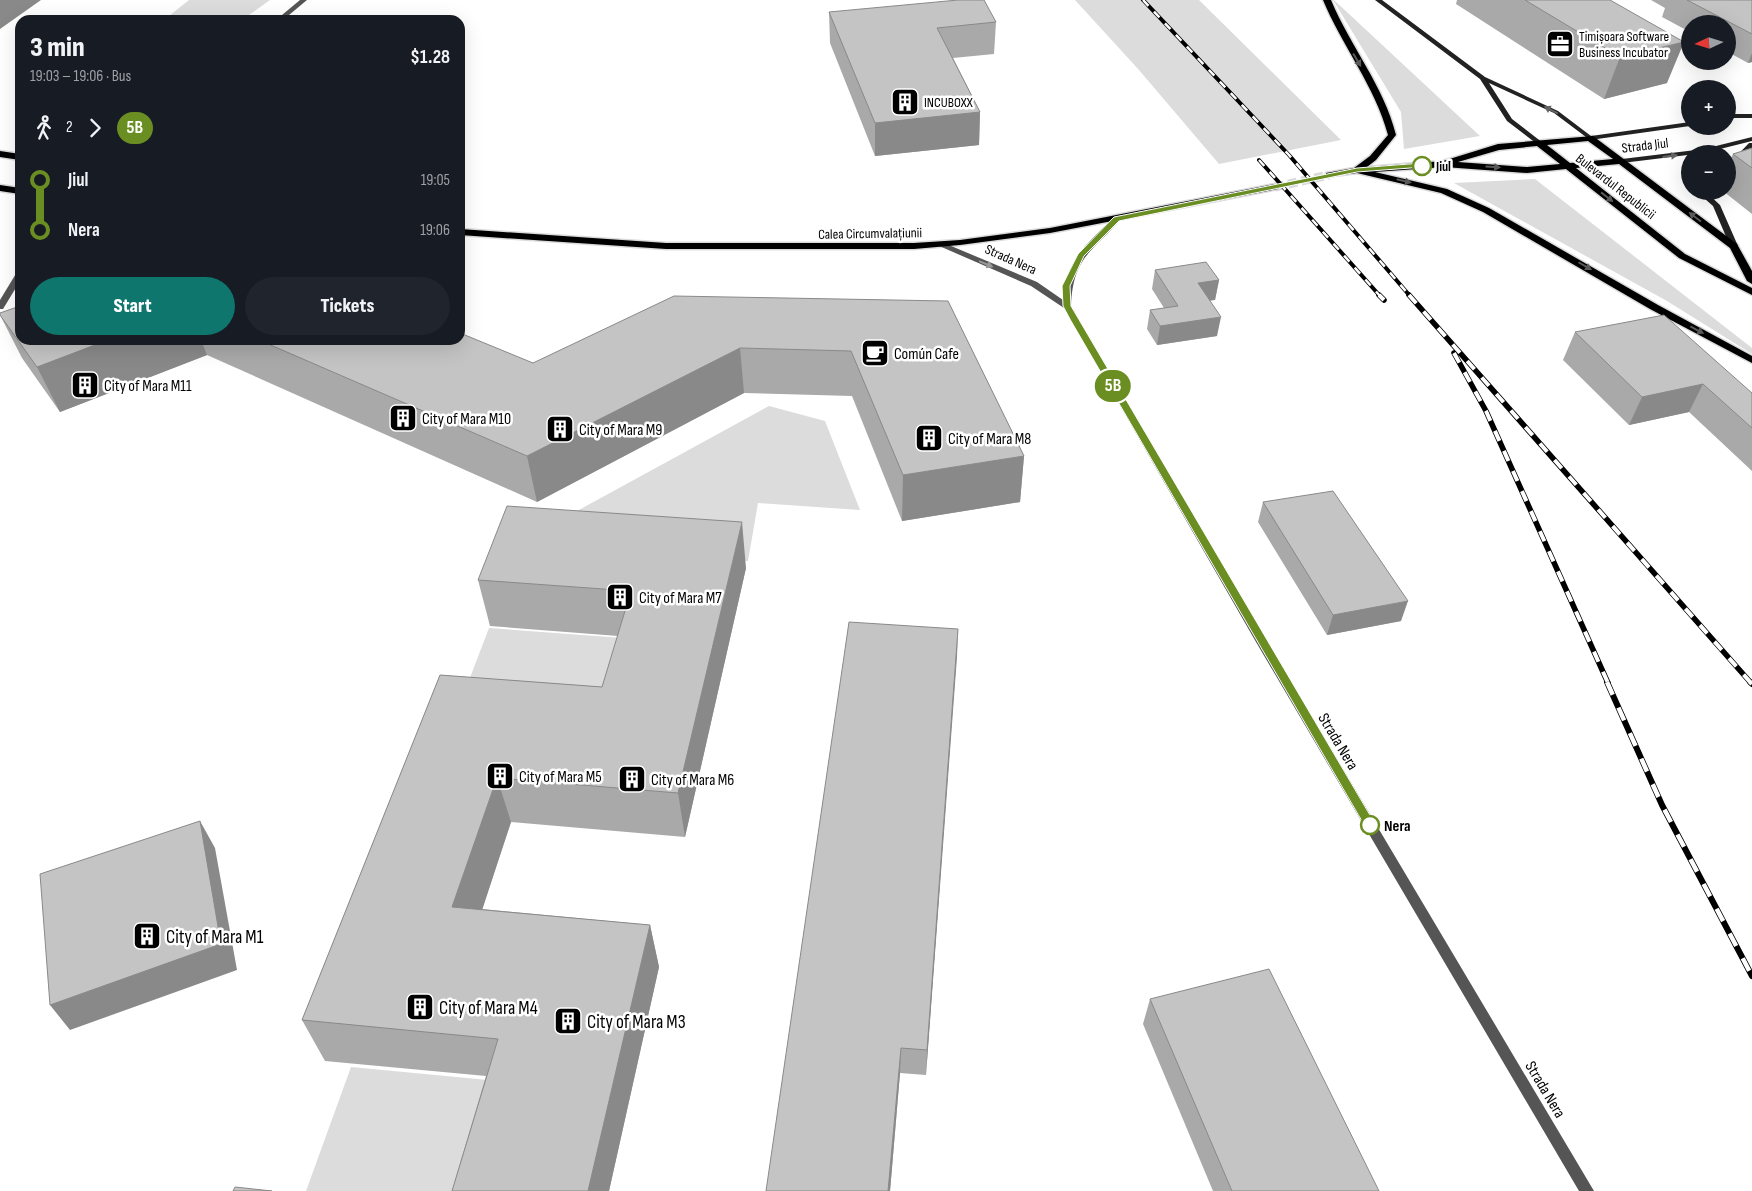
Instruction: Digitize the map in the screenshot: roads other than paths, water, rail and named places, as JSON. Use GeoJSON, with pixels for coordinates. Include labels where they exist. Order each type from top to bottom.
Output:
{"type":"FeatureCollection","features":[{"type":"Feature","properties":{"kind":"main road"},"geometry":{"type":"LineString","coordinates":[[1328,0],[1347,42],[1386,112],[1392,135],[1373,158],[1357,170]]}},
{"type":"Feature","properties":{"kind":"main road","name":"Bulevardul Republicii"},"geometry":{"type":"LineString","coordinates":[[1378,0],[1483,78],[1556,112],[1734,246],[1752,281]]}},
{"type":"Feature","properties":{"kind":"main road","name":"Bulevardul Republicii"},"geometry":{"type":"LineString","coordinates":[[1483,78],[1509,120],[1682,256],[1752,292]]}},
{"type":"Feature","properties":{"kind":"main road"},"geometry":{"type":"LineString","coordinates":[[1736,116],[1752,116]]}},
{"type":"Feature","properties":{"kind":"main road","name":"Strada Jiul"},"geometry":{"type":"LineString","coordinates":[[1590,138],[1681,125]]}},
{"type":"Feature","properties":{"kind":"main road"},"geometry":{"type":"LineString","coordinates":[[1444,164],[1498,147],[1590,138]]}},
{"type":"Feature","properties":{"kind":"main road","name":"Strada Jiul"},"geometry":{"type":"LineString","coordinates":[[1569,167],[1704,152],[1752,139]]}},
{"type":"Feature","properties":{"kind":"main road"},"geometry":{"type":"LineString","coordinates":[[1736,160],[1752,145]]}},
{"type":"Feature","properties":{"kind":"main road"},"geometry":{"type":"LineString","coordinates":[[0,154],[15,156]]}},
{"type":"Feature","properties":{"kind":"main road"},"geometry":{"type":"LineString","coordinates":[[1329,175],[1357,170],[1444,164],[1527,170],[1569,167]]}},
{"type":"Feature","properties":{"kind":"main road"},"geometry":{"type":"LineString","coordinates":[[1357,170],[1444,191],[1486,210],[1654,307],[1752,360]]}},
{"type":"Feature","properties":{"kind":"main road","name":"Calea Circumvalațiunii"},"geometry":{"type":"LineString","coordinates":[[465,232],[666,246],[810,247],[941,245],[1117,219],[1275,186]]}},
{"type":"Feature","properties":{"kind":"main road"},"geometry":{"type":"LineString","coordinates":[[0,188],[15,190]]}},
{"type":"Feature","properties":{"kind":"main road"},"geometry":{"type":"LineString","coordinates":[[1710,200],[1716,205],[1734,246]]}},
{"type":"Feature","properties":{"kind":"street"},"geometry":{"type":"LineString","coordinates":[[285,15],[304,0]]}},
{"type":"Feature","properties":{"kind":"street"},"geometry":{"type":"LineString","coordinates":[[1067,306],[1066,286],[1081,255],[1117,219]]}},
{"type":"Feature","properties":{"kind":"street","name":"Strada Nera"},"geometry":{"type":"LineString","coordinates":[[941,245],[1034,284],[1067,306],[1300,706],[1587,1191]]}},
{"type":"Feature","properties":{"kind":"street"},"geometry":{"type":"LineString","coordinates":[[0,307],[15,282]]}},
{"type":"Feature","properties":{"kind":"tunnel"},"geometry":{"type":"LineString","coordinates":[[1275,187],[1329,175]]}},
{"type":"Feature","properties":{"kind":"railway"},"geometry":{"type":"LineString","coordinates":[[1143,0],[1289,155],[1410,296]]}},
{"type":"Feature","properties":{"kind":"railway"},"geometry":{"type":"LineString","coordinates":[[1259,160],[1380,296]]}},
{"type":"Feature","properties":{"kind":"railway"},"geometry":{"type":"LineString","coordinates":[[1409,295],[1751,683]]}},
{"type":"Feature","properties":{"kind":"railway"},"geometry":{"type":"LineString","coordinates":[[1380,296],[1384,300]]}},
{"type":"Feature","properties":{"kind":"railway"},"geometry":{"type":"LineString","coordinates":[[1454,353],[1486,411],[1608,683]]}},
{"type":"Feature","properties":{"kind":"railway"},"geometry":{"type":"LineString","coordinates":[[1607,682],[1662,805],[1752,976]]}},
{"type":"Feature","properties":{"kind":"place","name":"Timișoara Software Business Incubator"},"geometry":{"type":"Point","coordinates":[1560,44]}},
{"type":"Feature","properties":{"kind":"place","name":"INCUBOXX"},"geometry":{"type":"Point","coordinates":[905,102]}},
{"type":"Feature","properties":{"kind":"place","name":"Jiul"},"geometry":{"type":"Point","coordinates":[1422,166]}},
{"type":"Feature","properties":{"kind":"place","name":"Común Cafe"},"geometry":{"type":"Point","coordinates":[875,353]}},
{"type":"Feature","properties":{"kind":"place","name":"City of Mara M11"},"geometry":{"type":"Point","coordinates":[85,385]}},
{"type":"Feature","properties":{"kind":"place","name":"City of Mara M10"},"geometry":{"type":"Point","coordinates":[403,418]}},
{"type":"Feature","properties":{"kind":"place","name":"City of Mara M9"},"geometry":{"type":"Point","coordinates":[560,429]}},
{"type":"Feature","properties":{"kind":"place","name":"City of Mara M8"},"geometry":{"type":"Point","coordinates":[929,438]}},
{"type":"Feature","properties":{"kind":"place","name":"City of Mara M7"},"geometry":{"type":"Point","coordinates":[620,597]}},
{"type":"Feature","properties":{"kind":"place","name":"City of Mara M5"},"geometry":{"type":"Point","coordinates":[500,776]}},
{"type":"Feature","properties":{"kind":"place","name":"City of Mara M6"},"geometry":{"type":"Point","coordinates":[632,779]}},
{"type":"Feature","properties":{"kind":"place","name":"Nera"},"geometry":{"type":"Point","coordinates":[1370,825]}},
{"type":"Feature","properties":{"kind":"place","name":"City of Mara M1"},"geometry":{"type":"Point","coordinates":[147,936]}},
{"type":"Feature","properties":{"kind":"place","name":"City of Mara M4"},"geometry":{"type":"Point","coordinates":[420,1007]}},
{"type":"Feature","properties":{"kind":"place","name":"City of Mara M3"},"geometry":{"type":"Point","coordinates":[568,1021]}}]}
